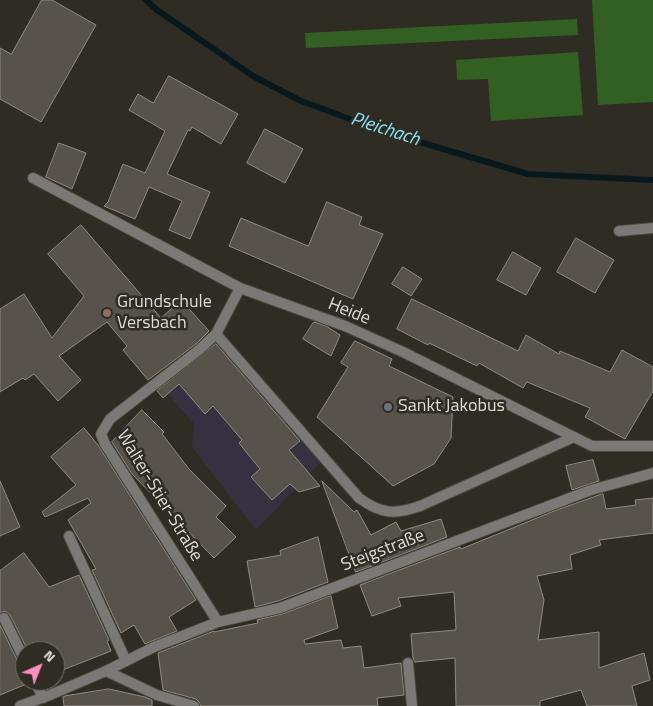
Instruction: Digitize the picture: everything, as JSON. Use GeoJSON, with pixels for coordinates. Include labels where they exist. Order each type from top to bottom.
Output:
{"type":"FeatureCollection","features":[{"type":"Feature","properties":{"kind":"street","name":"Heide"},"geometry":{"type":"LineString","coordinates":[[33,178],[110,221],[240,288],[346,326],[592,446],[653,446]]}},
{"type":"Feature","properties":{"kind":"street"},"geometry":{"type":"LineString","coordinates":[[619,230],[653,228]]}},
{"type":"Feature","properties":{"kind":"street","name":"Walter-Stier-Straße"},"geometry":{"type":"LineString","coordinates":[[218,622],[105,444],[102,434],[110,419],[200,349],[216,334],[240,288]]}},
{"type":"Feature","properties":{"kind":"street"},"geometry":{"type":"LineString","coordinates":[[216,334],[359,498],[372,508],[390,512],[402,512],[420,506],[574,437]]}},
{"type":"Feature","properties":{"kind":"street","name":"Steigstraße"},"geometry":{"type":"LineString","coordinates":[[20,706],[106,671],[154,647],[218,622],[280,608],[591,490],[653,473]]}},
{"type":"Feature","properties":{"kind":"street"},"geometry":{"type":"LineString","coordinates":[[69,536],[126,661]]}},
{"type":"Feature","properties":{"kind":"street"},"geometry":{"type":"LineString","coordinates":[[4,618],[16,641]]}},
{"type":"Feature","properties":{"kind":"street"},"geometry":{"type":"LineString","coordinates":[[408,663],[412,706]]}},
{"type":"Feature","properties":{"kind":"street"},"geometry":{"type":"LineString","coordinates":[[106,671],[157,694],[194,706]]}},
{"type":"Feature","properties":{"kind":"street"},"geometry":{"type":"LineString","coordinates":[[40,691],[43,698]]}},
{"type":"Feature","properties":{"kind":"shaded area"},"geometry":{"type":"Polygon","coordinates":[[[223,347],[322,461],[256,530],[192,447],[194,424],[166,392],[223,347]]]}},
{"type":"Feature","properties":{"kind":"green space"},"geometry":{"type":"Polygon","coordinates":[[[592,0],[653,0],[653,102],[598,105],[592,0]]]}},
{"type":"Feature","properties":{"kind":"green space"},"geometry":{"type":"Polygon","coordinates":[[[577,19],[578,35],[306,48],[305,33],[577,19]]]}},
{"type":"Feature","properties":{"kind":"green space"},"geometry":{"type":"Polygon","coordinates":[[[578,52],[583,115],[491,121],[488,79],[457,80],[456,60],[578,52]]]}},
{"type":"Feature","properties":{"kind":"building"},"geometry":{"type":"Polygon","coordinates":[[[42,0],[52,0],[96,25],[41,122],[0,99],[0,48],[11,54],[42,0]]]}},
{"type":"Feature","properties":{"kind":"building"},"geometry":{"type":"Polygon","coordinates":[[[169,76],[238,114],[221,144],[192,127],[190,131],[188,130],[167,174],[210,192],[190,239],[169,230],[182,201],[149,187],[135,219],[104,206],[108,202],[123,164],[145,173],[165,131],[129,110],[138,94],[153,103],[169,76]]]}},
{"type":"Feature","properties":{"kind":"building"},"geometry":{"type":"Polygon","coordinates":[[[265,129],[303,149],[285,183],[247,163],[265,129]]]}},
{"type":"Feature","properties":{"kind":"building"},"geometry":{"type":"Polygon","coordinates":[[[59,143],[86,153],[72,189],[46,177],[59,143]]]}},
{"type":"Feature","properties":{"kind":"building"},"geometry":{"type":"Polygon","coordinates":[[[327,202],[362,217],[359,225],[383,234],[353,299],[229,246],[241,218],[308,246],[327,202]]]}},
{"type":"Feature","properties":{"kind":"building"},"geometry":{"type":"Polygon","coordinates":[[[81,225],[161,318],[181,300],[209,331],[196,344],[148,380],[123,350],[127,346],[107,322],[59,356],[81,380],[58,401],[34,374],[25,380],[23,378],[0,392],[0,309],[24,294],[52,338],[84,296],[48,254],[81,225]]]}},
{"type":"Feature","properties":{"kind":"building"},"geometry":{"type":"Polygon","coordinates":[[[576,238],[614,260],[595,293],[557,272],[576,238]]]}},
{"type":"Feature","properties":{"kind":"building"},"geometry":{"type":"Polygon","coordinates":[[[513,252],[541,268],[526,295],[497,280],[513,252]]]}},
{"type":"Feature","properties":{"kind":"building"},"geometry":{"type":"Polygon","coordinates":[[[403,267],[422,279],[411,296],[392,284],[403,267]]]}},
{"type":"Feature","properties":{"kind":"building"},"geometry":{"type":"Polygon","coordinates":[[[412,299],[518,351],[526,335],[559,354],[560,351],[610,372],[622,350],[653,367],[653,391],[625,439],[585,417],[590,408],[527,382],[523,388],[479,363],[477,366],[429,343],[428,345],[397,329],[412,299]]]}},
{"type":"Feature","properties":{"kind":"building"},"geometry":{"type":"Polygon","coordinates":[[[314,322],[326,326],[340,335],[331,356],[303,339],[314,322]]]}},
{"type":"Feature","properties":{"kind":"building","name":"Sankt Jakobus"},"geometry":{"type":"Polygon","coordinates":[[[355,341],[392,359],[389,366],[453,397],[451,438],[434,464],[393,486],[317,417],[348,367],[341,363],[355,341]]]}},
{"type":"Feature","properties":{"kind":"building"},"geometry":{"type":"Polygon","coordinates":[[[216,344],[300,441],[289,450],[320,486],[299,492],[290,484],[272,500],[251,477],[260,469],[239,443],[242,440],[213,406],[205,414],[179,384],[163,398],[157,391],[216,344]]]}},
{"type":"Feature","properties":{"kind":"building"},"geometry":{"type":"Polygon","coordinates":[[[142,410],[164,432],[162,434],[189,469],[226,506],[216,517],[236,537],[214,558],[132,474],[112,442],[142,410]]]}},
{"type":"Feature","properties":{"kind":"building"},"geometry":{"type":"Polygon","coordinates":[[[84,428],[98,445],[196,600],[169,617],[177,631],[145,644],[134,625],[121,633],[92,570],[96,569],[68,520],[91,503],[88,498],[45,517],[42,512],[76,485],[51,457],[84,428]]]}},
{"type":"Feature","properties":{"kind":"building"},"geometry":{"type":"Polygon","coordinates":[[[593,460],[599,481],[572,490],[566,466],[593,460]]]}},
{"type":"Feature","properties":{"kind":"building"},"geometry":{"type":"Polygon","coordinates":[[[0,481],[20,527],[0,536],[0,481]]]}},
{"type":"Feature","properties":{"kind":"building"},"geometry":{"type":"Polygon","coordinates":[[[322,481],[354,512],[357,510],[371,535],[396,522],[401,531],[441,519],[447,537],[356,572],[322,481]]]}},
{"type":"Feature","properties":{"kind":"building"},"geometry":{"type":"Polygon","coordinates":[[[603,494],[606,509],[636,505],[635,500],[653,498],[653,533],[599,540],[601,545],[570,555],[572,569],[537,576],[544,600],[538,640],[599,632],[599,668],[644,653],[650,680],[632,686],[637,706],[587,706],[581,690],[540,701],[540,706],[456,706],[455,658],[415,662],[411,634],[456,630],[454,592],[398,598],[401,606],[372,616],[360,585],[460,547],[461,549],[554,511],[603,494]]]}},
{"type":"Feature","properties":{"kind":"building"},"geometry":{"type":"Polygon","coordinates":[[[318,537],[328,582],[278,601],[255,607],[247,561],[281,555],[280,551],[318,537]]]}},
{"type":"Feature","properties":{"kind":"building"},"geometry":{"type":"Polygon","coordinates":[[[24,553],[49,587],[79,575],[109,640],[107,641],[111,651],[65,669],[65,641],[23,641],[10,615],[5,611],[0,613],[0,571],[24,553]]]}},
{"type":"Feature","properties":{"kind":"building"},"geometry":{"type":"Polygon","coordinates":[[[331,596],[338,628],[304,640],[305,644],[341,640],[343,648],[361,646],[364,668],[401,663],[404,695],[377,698],[378,706],[201,706],[196,699],[163,690],[158,653],[214,631],[258,623],[257,620],[282,614],[331,596]]]}},
{"type":"Feature","properties":{"kind":"building"},"geometry":{"type":"Polygon","coordinates":[[[0,625],[15,656],[15,689],[0,695],[0,625]]]}},
{"type":"Feature","properties":{"kind":"building"},"geometry":{"type":"Polygon","coordinates":[[[109,689],[145,697],[152,700],[152,706],[64,706],[63,697],[65,696],[109,689]]]}},
{"type":"Feature","properties":{"kind":"waterway","name":"Pleichach"},"geometry":{"type":"LineString","coordinates":[[146,0],[157,10],[253,76],[299,100],[379,130],[528,174],[653,180]]}},
{"type":"Feature","properties":{"kind":"place","name":"Grundschule Versbach"},"geometry":{"type":"Point","coordinates":[107,313]}},
{"type":"Feature","properties":{"kind":"place","name":"Sankt Jakobus"},"geometry":{"type":"Point","coordinates":[388,407]}}]}
